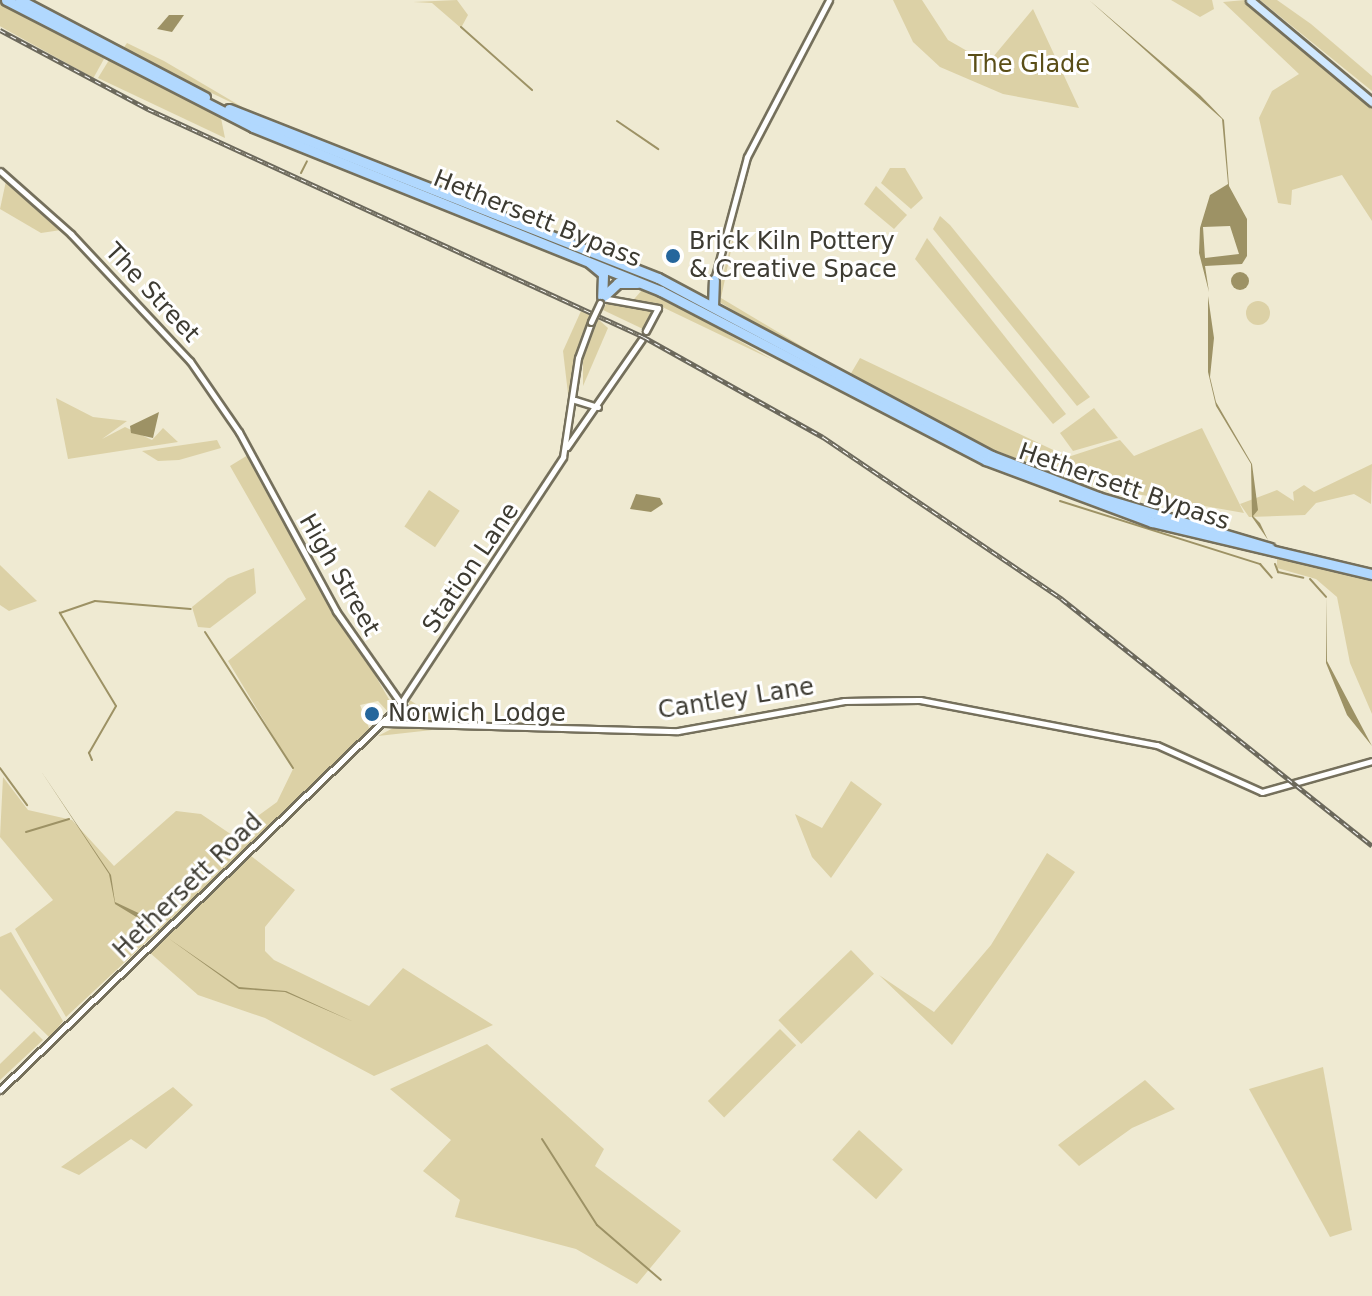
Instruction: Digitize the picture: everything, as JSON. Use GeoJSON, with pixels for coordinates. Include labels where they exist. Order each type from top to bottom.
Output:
{"type":"FeatureCollection","features":[{"type":"Feature","properties":{"kind":"highway","name":"Hethersett Bypass"},"geometry":{"type":"LineString","coordinates":[[6,0],[253,127],[559,246],[661,291],[881,411],[1027,477],[1246,548],[1372,572]]}},
{"type":"Feature","properties":{"kind":"highway","name":"Hethersett Bypass"},"geometry":{"type":"LineString","coordinates":[[20,0],[284,134],[563,237],[694,296],[881,403],[992,456],[1153,515],[1372,572]]}},
{"type":"Feature","properties":{"kind":"highway"},"geometry":{"type":"LineString","coordinates":[[559,246],[599,269],[601,300]]}},
{"type":"Feature","properties":{"kind":"highway"},"geometry":{"type":"LineString","coordinates":[[694,296],[714,280]]}},
{"type":"Feature","properties":{"kind":"highway"},"geometry":{"type":"LineString","coordinates":[[713,306],[714,280]]}},
{"type":"Feature","properties":{"kind":"highway"},"geometry":{"type":"LineString","coordinates":[[601,300],[623,281],[661,291]]}},
{"type":"Feature","properties":{"kind":"main road"},"geometry":{"type":"LineString","coordinates":[[1250,0],[1372,102]]}},
{"type":"Feature","properties":{"kind":"street"},"geometry":{"type":"LineString","coordinates":[[714,280],[747,157],[829,0]]}},
{"type":"Feature","properties":{"kind":"street","name":"The Street"},"geometry":{"type":"LineString","coordinates":[[0,171],[182,350],[254,460]]}},
{"type":"Feature","properties":{"kind":"street"},"geometry":{"type":"LineString","coordinates":[[601,300],[658,308],[646,331]]}},
{"type":"Feature","properties":{"kind":"street","name":"Station Lane"},"geometry":{"type":"LineString","coordinates":[[567,447],[591,322],[601,300]]}},
{"type":"Feature","properties":{"kind":"street","name":"Station Lane"},"geometry":{"type":"LineString","coordinates":[[399,706],[567,447],[598,407],[642,339]]}},
{"type":"Feature","properties":{"kind":"street"},"geometry":{"type":"LineString","coordinates":[[575,400],[598,407]]}},
{"type":"Feature","properties":{"kind":"street","name":"High Street"},"geometry":{"type":"LineString","coordinates":[[254,460],[336,611],[399,706]]}},
{"type":"Feature","properties":{"kind":"street","name":"Cantley Lane"},"geometry":{"type":"LineString","coordinates":[[384,723],[678,731],[833,703],[904,700],[1060,723],[1173,750],[1262,792],[1372,761]]}},
{"type":"Feature","properties":{"kind":"street"},"geometry":{"type":"LineString","coordinates":[[399,706],[415,722]]}},
{"type":"Feature","properties":{"kind":"street","name":"Hethersett Road"},"geometry":{"type":"LineString","coordinates":[[0,1090],[399,706]]}},
{"type":"Feature","properties":{"kind":"green space"},"geometry":{"type":"Polygon","coordinates":[[[457,0],[468,15],[461,28],[432,3],[413,2],[457,0]]]}},
{"type":"Feature","properties":{"kind":"green space","name":"The Glade"},"geometry":{"type":"Polygon","coordinates":[[[893,0],[922,0],[948,40],[988,63],[1033,9],[1079,108],[1003,94],[940,67],[913,42],[893,0]]]}},
{"type":"Feature","properties":{"kind":"green space"},"geometry":{"type":"Polygon","coordinates":[[[1171,0],[1212,0],[1214,9],[1200,17],[1171,0]]]}},
{"type":"Feature","properties":{"kind":"green space"},"geometry":{"type":"Polygon","coordinates":[[[1245,0],[1372,106],[1372,221],[1342,175],[1292,190],[1291,205],[1278,203],[1259,118],[1272,91],[1299,74],[1223,2],[1245,0]]]}},
{"type":"Feature","properties":{"kind":"green space"},"geometry":{"type":"Polygon","coordinates":[[[1260,0],[1277,0],[1311,24],[1372,76],[1372,91],[1260,0]]]}},
{"type":"Feature","properties":{"kind":"green space"},"geometry":{"type":"Polygon","coordinates":[[[0,1],[104,59],[93,78],[0,26],[0,1]]]}},
{"type":"Feature","properties":{"kind":"green space"},"geometry":{"type":"Polygon","coordinates":[[[127,43],[164,61],[249,111],[122,50],[127,43]]]}},
{"type":"Feature","properties":{"kind":"green space"},"geometry":{"type":"Polygon","coordinates":[[[109,60],[221,118],[225,138],[98,78],[109,60]]]}},
{"type":"Feature","properties":{"kind":"green space"},"geometry":{"type":"Polygon","coordinates":[[[890,168],[905,168],[923,198],[911,209],[881,183],[890,168]]]}},
{"type":"Feature","properties":{"kind":"green space"},"geometry":{"type":"Polygon","coordinates":[[[6,181],[61,230],[41,233],[0,209],[6,181]]]}},
{"type":"Feature","properties":{"kind":"green space"},"geometry":{"type":"Polygon","coordinates":[[[876,186],[907,215],[894,229],[864,204],[876,186]]]}},
{"type":"Feature","properties":{"kind":"green space"},"geometry":{"type":"Polygon","coordinates":[[[940,216],[1090,397],[1077,406],[933,229],[940,216]]]}},
{"type":"Feature","properties":{"kind":"green space"},"geometry":{"type":"Polygon","coordinates":[[[736,227],[721,298],[850,375],[860,358],[1068,457],[1120,440],[1134,456],[1202,428],[1244,513],[1080,484],[970,440],[801,350],[716,300],[736,227]]]}},
{"type":"Feature","properties":{"kind":"green space"},"geometry":{"type":"Polygon","coordinates":[[[927,238],[1066,414],[1053,424],[915,259],[927,238]]]}},
{"type":"Feature","properties":{"kind":"green space"},"geometry":{"type":"Polygon","coordinates":[[[642,290],[694,315],[773,360],[656,304],[629,305],[642,290]]]}},
{"type":"Feature","properties":{"kind":"green space"},"geometry":{"type":"Polygon","coordinates":[[[1258,301],[1267,304],[1270,313],[1267,322],[1258,325],[1249,322],[1246,313],[1249,304],[1258,301]]]}},
{"type":"Feature","properties":{"kind":"green space"},"geometry":{"type":"Polygon","coordinates":[[[606,304],[654,309],[656,312],[643,329],[603,310],[606,304]]]}},
{"type":"Feature","properties":{"kind":"green space"},"geometry":{"type":"Polygon","coordinates":[[[581,311],[590,314],[569,402],[563,351],[581,311]]]}},
{"type":"Feature","properties":{"kind":"green space"},"geometry":{"type":"Polygon","coordinates":[[[598,319],[608,328],[583,386],[583,359],[598,319]]]}},
{"type":"Feature","properties":{"kind":"green space"},"geometry":{"type":"Polygon","coordinates":[[[56,398],[93,417],[127,421],[102,439],[125,427],[152,440],[163,428],[178,442],[68,459],[56,398]]]}},
{"type":"Feature","properties":{"kind":"green space"},"geometry":{"type":"Polygon","coordinates":[[[1094,408],[1118,438],[1073,451],[1060,433],[1094,408]]]}},
{"type":"Feature","properties":{"kind":"green space"},"geometry":{"type":"Polygon","coordinates":[[[217,440],[221,448],[179,460],[158,461],[142,451],[217,440]]]}},
{"type":"Feature","properties":{"kind":"green space"},"geometry":{"type":"Polygon","coordinates":[[[248,455],[394,708],[389,713],[378,701],[360,705],[369,728],[377,727],[66,1017],[15,929],[53,900],[0,837],[3,777],[28,810],[72,820],[114,866],[176,811],[201,814],[232,835],[277,802],[293,769],[228,661],[306,599],[230,466],[248,455]]]}},
{"type":"Feature","properties":{"kind":"green space"},"geometry":{"type":"Polygon","coordinates":[[[1372,464],[1371,504],[1354,494],[1316,503],[1305,515],[1249,517],[1240,504],[1277,490],[1294,501],[1293,492],[1304,485],[1314,492],[1372,464]]]}},
{"type":"Feature","properties":{"kind":"green space"},"geometry":{"type":"Polygon","coordinates":[[[429,490],[460,511],[435,547],[404,526],[429,490]]]}},
{"type":"Feature","properties":{"kind":"green space"},"geometry":{"type":"Polygon","coordinates":[[[1277,559],[1372,577],[1372,714],[1350,663],[1337,597],[1316,579],[1277,568],[1277,559]]]}},
{"type":"Feature","properties":{"kind":"green space"},"geometry":{"type":"Polygon","coordinates":[[[0,565],[37,601],[9,611],[0,605],[0,565]]]}},
{"type":"Feature","properties":{"kind":"green space"},"geometry":{"type":"Polygon","coordinates":[[[254,568],[256,593],[210,628],[198,627],[192,607],[228,578],[254,568]]]}},
{"type":"Feature","properties":{"kind":"green space"},"geometry":{"type":"Polygon","coordinates":[[[408,699],[438,718],[446,721],[412,718],[408,699]]]}},
{"type":"Feature","properties":{"kind":"green space"},"geometry":{"type":"Polygon","coordinates":[[[401,724],[430,727],[432,730],[378,736],[401,724]]]}},
{"type":"Feature","properties":{"kind":"green space"},"geometry":{"type":"Polygon","coordinates":[[[851,781],[882,804],[831,878],[812,857],[795,814],[822,828],[851,781]]]}},
{"type":"Feature","properties":{"kind":"green space"},"geometry":{"type":"Polygon","coordinates":[[[1047,853],[1075,872],[952,1045],[879,975],[934,1012],[991,945],[1047,853]]]}},
{"type":"Feature","properties":{"kind":"green space"},"geometry":{"type":"Polygon","coordinates":[[[251,856],[295,890],[265,927],[265,951],[274,960],[369,1006],[403,968],[493,1025],[374,1076],[265,1018],[198,995],[149,952],[251,856]]]}},
{"type":"Feature","properties":{"kind":"green space"},"geometry":{"type":"Polygon","coordinates":[[[11,932],[63,1021],[50,1038],[0,989],[0,937],[11,932]]]}},
{"type":"Feature","properties":{"kind":"green space"},"geometry":{"type":"Polygon","coordinates":[[[851,950],[874,974],[801,1044],[778,1020],[851,950]]]}},
{"type":"Feature","properties":{"kind":"green space"},"geometry":{"type":"Polygon","coordinates":[[[780,1029],[796,1045],[724,1117],[708,1101],[780,1029]]]}},
{"type":"Feature","properties":{"kind":"green space"},"geometry":{"type":"Polygon","coordinates":[[[34,1031],[43,1040],[0,1080],[0,1064],[34,1031]]]}},
{"type":"Feature","properties":{"kind":"green space"},"geometry":{"type":"Polygon","coordinates":[[[487,1044],[604,1149],[595,1166],[681,1231],[637,1284],[576,1249],[455,1217],[460,1200],[423,1171],[451,1140],[390,1089],[487,1044]]]}},
{"type":"Feature","properties":{"kind":"green space"},"geometry":{"type":"Polygon","coordinates":[[[1323,1067],[1352,1230],[1330,1237],[1249,1089],[1323,1067]]]}},
{"type":"Feature","properties":{"kind":"green space"},"geometry":{"type":"Polygon","coordinates":[[[1145,1080],[1175,1109],[1132,1128],[1079,1166],[1058,1145],[1145,1080]]]}},
{"type":"Feature","properties":{"kind":"green space"},"geometry":{"type":"Polygon","coordinates":[[[173,1087],[193,1105],[146,1149],[131,1139],[79,1175],[61,1167],[173,1087]]]}},
{"type":"Feature","properties":{"kind":"green space"},"geometry":{"type":"Polygon","coordinates":[[[859,1130],[903,1169],[876,1199],[832,1160],[859,1130]]]}},
{"type":"Feature","properties":{"kind":"shaded area"},"geometry":{"type":"Polygon","coordinates":[[[1089,0],[1200,95],[1224,120],[1229,186],[1247,219],[1247,256],[1242,264],[1205,266],[1209,292],[1199,253],[1200,228],[1210,195],[1228,184],[1222,119],[1089,0]],[[1230,226],[1203,227],[1205,258],[1239,254],[1230,226]]]}},
{"type":"Feature","properties":{"kind":"shaded area"},"geometry":{"type":"Polygon","coordinates":[[[169,15],[184,15],[172,32],[157,29],[169,15]]]}},
{"type":"Feature","properties":{"kind":"shaded area"},"geometry":{"type":"Polygon","coordinates":[[[1240,272],[1249,281],[1240,290],[1231,281],[1240,272]]]}},
{"type":"Feature","properties":{"kind":"shaded area"},"geometry":{"type":"Polygon","coordinates":[[[1208,296],[1214,338],[1210,377],[1216,402],[1252,464],[1258,510],[1253,516],[1268,540],[1252,517],[1251,464],[1216,406],[1208,372],[1208,296]]]}},
{"type":"Feature","properties":{"kind":"shaded area"},"geometry":{"type":"Polygon","coordinates":[[[159,412],[153,438],[131,433],[130,426],[159,412]]]}},
{"type":"Feature","properties":{"kind":"shaded area"},"geometry":{"type":"Polygon","coordinates":[[[636,494],[660,498],[663,504],[651,512],[630,509],[636,494]]]}},
{"type":"Feature","properties":{"kind":"shaded area"},"geometry":{"type":"Polygon","coordinates":[[[1326,596],[1327,661],[1372,746],[1347,715],[1326,663],[1326,596]]]}},
{"type":"Feature","properties":{"kind":"shaded area"},"geometry":{"type":"Polygon","coordinates":[[[41,771],[111,875],[115,902],[149,918],[161,932],[115,904],[109,874],[41,771]]]}},
{"type":"Feature","properties":{"kind":"shaded area"},"geometry":{"type":"Polygon","coordinates":[[[168,938],[239,987],[286,991],[354,1022],[285,992],[239,989],[168,938]]]}},
{"type":"Feature","properties":{"kind":"waterway"},"geometry":{"type":"LineString","coordinates":[[461,27],[532,90]]}},
{"type":"Feature","properties":{"kind":"waterway"},"geometry":{"type":"LineString","coordinates":[[617,121],[658,149]]}},
{"type":"Feature","properties":{"kind":"waterway"},"geometry":{"type":"LineString","coordinates":[[301,173],[307,161]]}},
{"type":"Feature","properties":{"kind":"waterway"},"geometry":{"type":"LineString","coordinates":[[1060,501],[1260,564],[1272,578]]}},
{"type":"Feature","properties":{"kind":"waterway"},"geometry":{"type":"LineString","coordinates":[[1275,564],[1278,572],[1303,578]]}},
{"type":"Feature","properties":{"kind":"waterway"},"geometry":{"type":"LineString","coordinates":[[1310,579],[1326,597]]}},
{"type":"Feature","properties":{"kind":"waterway"},"geometry":{"type":"LineString","coordinates":[[92,760],[89,753],[116,706],[60,613],[95,601],[191,609]]}},
{"type":"Feature","properties":{"kind":"waterway"},"geometry":{"type":"LineString","coordinates":[[205,632],[293,768]]}},
{"type":"Feature","properties":{"kind":"waterway"},"geometry":{"type":"LineString","coordinates":[[0,768],[27,805]]}},
{"type":"Feature","properties":{"kind":"waterway"},"geometry":{"type":"LineString","coordinates":[[26,832],[69,819]]}},
{"type":"Feature","properties":{"kind":"waterway"},"geometry":{"type":"LineString","coordinates":[[542,1139],[597,1225],[661,1280]]}},
{"type":"Feature","properties":{"kind":"railway"},"geometry":{"type":"LineString","coordinates":[[0,30],[148,109],[644,337],[823,437],[1062,599],[1372,846]]}},
{"type":"Feature","properties":{"kind":"place","name":"Brick Kiln Pottery & Creative Space"},"geometry":{"type":"Point","coordinates":[673,256]}},
{"type":"Feature","properties":{"kind":"place","name":"Norwich Lodge"},"geometry":{"type":"Point","coordinates":[372,714]}}]}
